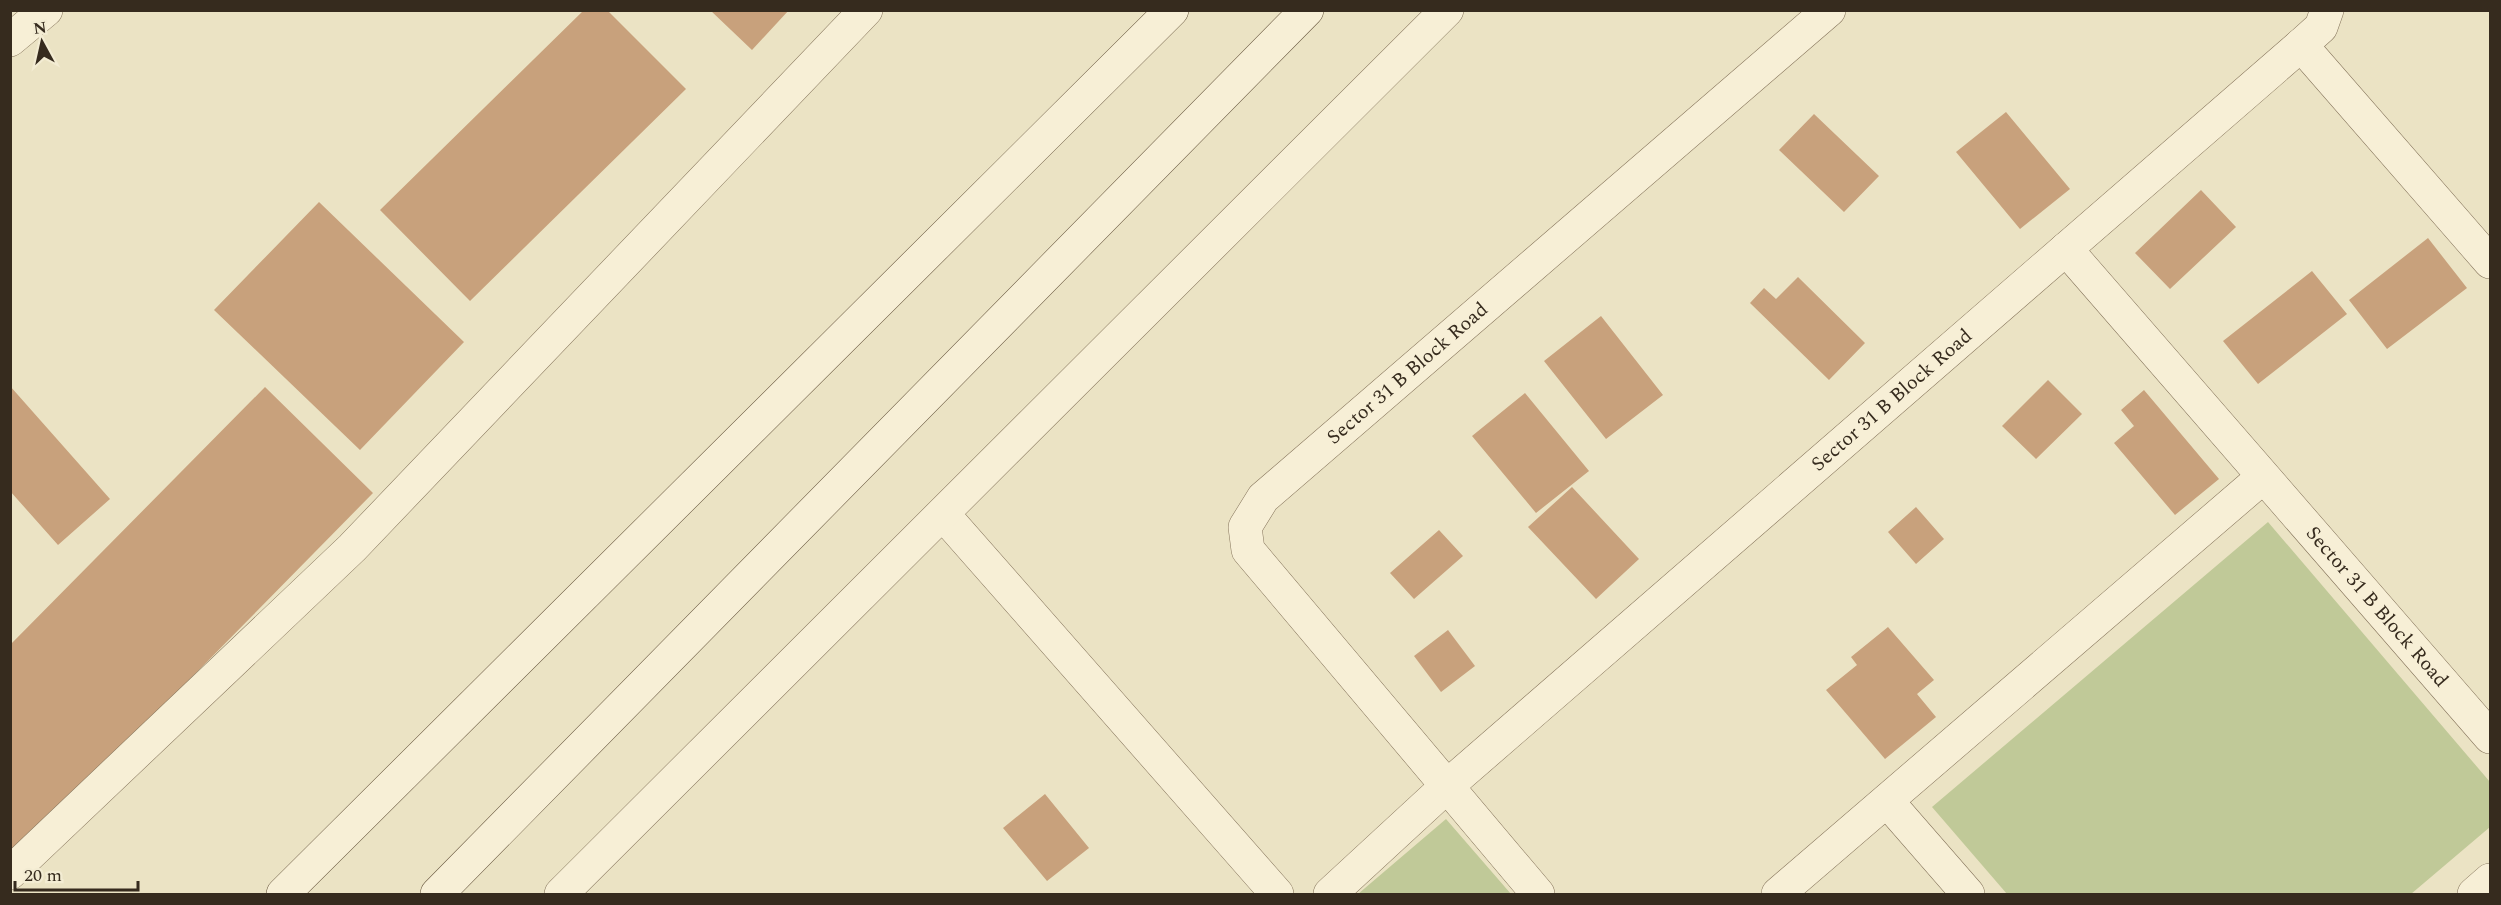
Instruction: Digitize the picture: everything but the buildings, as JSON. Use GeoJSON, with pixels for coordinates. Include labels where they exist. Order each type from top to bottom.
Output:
{"type":"FeatureCollection","features":[{"type":"Feature","properties":{"kind":"street"},"geometry":{"type":"LineString","coordinates":[[10,40],[46,10]]}},
{"type":"Feature","properties":{"kind":"street"},"geometry":{"type":"LineString","coordinates":[[10,873],[352,548],[866,10]]}},
{"type":"Feature","properties":{"kind":"street"},"geometry":{"type":"LineString","coordinates":[[283,894],[1172,10]]}},
{"type":"Feature","properties":{"kind":"street"},"geometry":{"type":"LineString","coordinates":[[437,894],[1307,10]]}},
{"type":"Feature","properties":{"kind":"street"},"geometry":{"type":"LineString","coordinates":[[561,894],[1447,10]]}},
{"type":"Feature","properties":{"kind":"street","name":"Sector 31 B Block Road"},"geometry":{"type":"LineString","coordinates":[[1538,894],[1248,550],[1245,526],[1263,498],[1829,10]]}},
{"type":"Feature","properties":{"kind":"street","name":"Sector 31 B Block Road"},"geometry":{"type":"LineString","coordinates":[[1330,894],[1446,787],[2301,45],[2321,27],[2327,10]]}},
{"type":"Feature","properties":{"kind":"street"},"geometry":{"type":"LineString","coordinates":[[2301,45],[2490,262]]}},
{"type":"Feature","properties":{"kind":"street","name":"Sector 31 B Block Road"},"geometry":{"type":"LineString","coordinates":[[2066,249],[2490,737]]}},
{"type":"Feature","properties":{"kind":"street"},"geometry":{"type":"LineString","coordinates":[[1778,894],[2263,477]]}},
{"type":"Feature","properties":{"kind":"street"},"geometry":{"type":"LineString","coordinates":[[943,514],[1277,894]]}},
{"type":"Feature","properties":{"kind":"street"},"geometry":{"type":"LineString","coordinates":[[1887,801],[1968,894]]}},
{"type":"Feature","properties":{"kind":"street"},"geometry":{"type":"LineString","coordinates":[[2474,894],[2490,880]]}},
{"type":"Feature","properties":{"kind":"green space"},"geometry":{"type":"Polygon","coordinates":[[[2268,522],[2490,782],[2490,827],[2411,894],[2007,894],[1932,807],[2268,522]]]}},
{"type":"Feature","properties":{"kind":"green space"},"geometry":{"type":"Polygon","coordinates":[[[1446,819],[1511,894],[1358,894],[1446,819]]]}}]}
